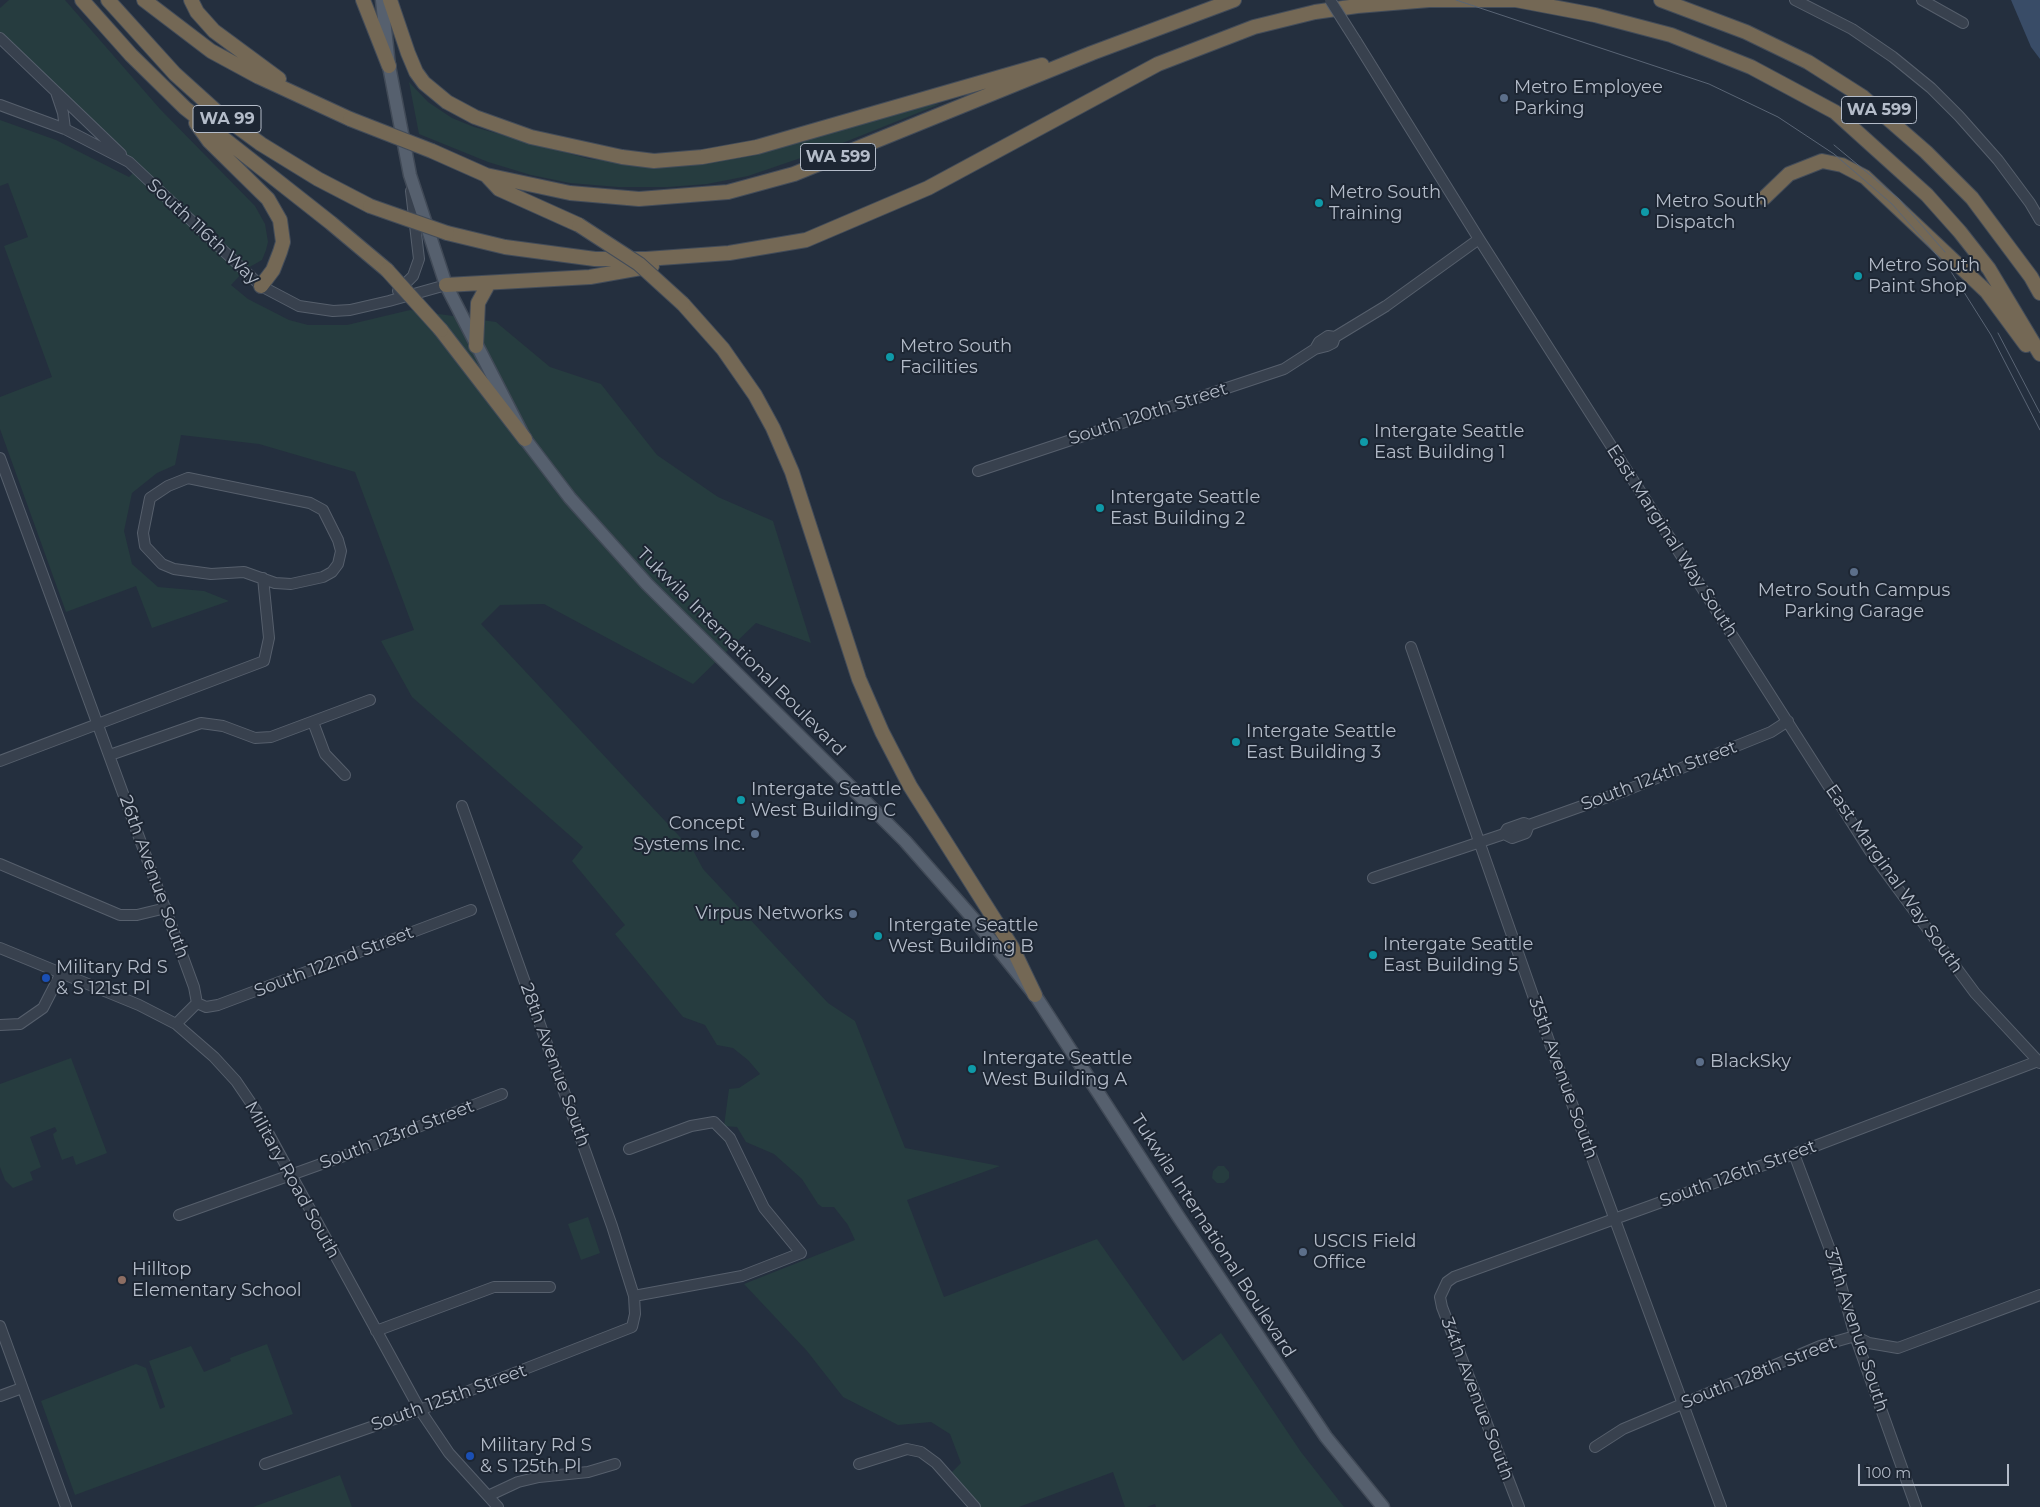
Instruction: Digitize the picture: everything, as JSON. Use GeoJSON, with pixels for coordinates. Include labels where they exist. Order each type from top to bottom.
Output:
{"type":"FeatureCollection","features":[{"type":"Feature","properties":{"kind":"highway"},"geometry":{"type":"LineString","coordinates":[[82,0],[131,55],[185,108],[331,222],[387,270],[441,330],[526,439]]}},
{"type":"Feature","properties":{"kind":"highway","name":"WA 99"},"geometry":{"type":"LineString","coordinates":[[108,0],[175,74],[216,111],[318,179],[370,206],[447,233]]}},
{"type":"Feature","properties":{"kind":"highway","name":"WA 99"},"geometry":{"type":"LineString","coordinates":[[144,0],[211,51],[259,77],[350,119],[432,151]]}},
{"type":"Feature","properties":{"kind":"highway"},"geometry":{"type":"LineString","coordinates":[[191,0],[197,12],[214,31],[304,97]]}},
{"type":"Feature","properties":{"kind":"highway"},"geometry":{"type":"LineString","coordinates":[[363,0],[389,66]]}},
{"type":"Feature","properties":{"kind":"highway"},"geometry":{"type":"LineString","coordinates":[[390,0],[416,72],[432,90],[462,111],[531,137],[622,157],[654,160],[702,157],[757,147],[1008,74],[1092,53]]}},
{"type":"Feature","properties":{"kind":"highway","name":"WA 599"},"geometry":{"type":"LineString","coordinates":[[432,151],[486,175],[570,193],[639,199],[728,192],[811,168],[1092,53],[1234,0]]}},
{"type":"Feature","properties":{"kind":"highway","name":"WA 599"},"geometry":{"type":"LineString","coordinates":[[447,233],[505,247],[594,259],[646,260],[729,253],[806,240],[879,211],[928,188],[1158,64],[1254,27],[1315,12],[1357,6],[1429,0],[1516,0],[1595,15],[1671,35],[1750,66],[1835,112],[1927,195],[1960,232],[1988,269],[2040,354]]}},
{"type":"Feature","properties":{"kind":"highway","name":"WA 599"},"geometry":{"type":"LineString","coordinates":[[1661,0],[1746,32],[1808,62],[1864,97],[1926,152],[1972,198],[2031,277],[2040,293]]}},
{"type":"Feature","properties":{"kind":"highway"},"geometry":{"type":"LineString","coordinates":[[185,108],[209,141],[268,199],[277,215],[282,232],[282,247],[273,270],[261,286]]}},
{"type":"Feature","properties":{"kind":"highway"},"geometry":{"type":"LineString","coordinates":[[1764,198],[1789,174],[1822,161],[1842,165],[1864,177],[1987,292],[2040,364]]}},
{"type":"Feature","properties":{"kind":"highway"},"geometry":{"type":"LineString","coordinates":[[486,175],[499,189],[579,225],[639,264],[683,304],[723,349],[754,395],[773,428],[792,472],[856,670],[882,732],[910,786],[1012,947],[1035,995]]}},
{"type":"Feature","properties":{"kind":"highway"},"geometry":{"type":"LineString","coordinates":[[446,285],[590,277],[729,253]]}},
{"type":"Feature","properties":{"kind":"highway"},"geometry":{"type":"LineString","coordinates":[[476,346],[478,303],[490,284]]}},
{"type":"Feature","properties":{"kind":"main road","name":"Tukwila International Boulevard"},"geometry":{"type":"LineString","coordinates":[[382,0],[389,66],[410,175],[446,285],[526,439],[570,498],[647,584],[905,841],[978,924],[1035,995],[1326,1437],[1383,1507]]}},
{"type":"Feature","properties":{"kind":"street","name":"East Marginal Way South"},"geometry":{"type":"LineString","coordinates":[[1330,0],[1479,239],[1870,851],[1975,993],[2039,1062]]}},
{"type":"Feature","properties":{"kind":"street"},"geometry":{"type":"LineString","coordinates":[[1795,0],[1852,29],[1931,88],[1998,160],[2030,203],[2040,220]]}},
{"type":"Feature","properties":{"kind":"street"},"geometry":{"type":"LineString","coordinates":[[1922,0],[1963,23]]}},
{"type":"Feature","properties":{"kind":"street"},"geometry":{"type":"LineString","coordinates":[[0,38],[129,162]]}},
{"type":"Feature","properties":{"kind":"street"},"geometry":{"type":"LineString","coordinates":[[55,89],[63,113],[65,130]]}},
{"type":"Feature","properties":{"kind":"street","name":"South 116th Way"},"geometry":{"type":"LineString","coordinates":[[0,106],[65,130],[129,162],[221,251],[261,286],[299,306],[316,310],[350,310],[389,302],[446,285]]}},
{"type":"Feature","properties":{"kind":"street"},"geometry":{"type":"LineString","coordinates":[[389,302],[413,276],[419,259],[410,175]]}},
{"type":"Feature","properties":{"kind":"street","name":"South 120th Street"},"geometry":{"type":"LineString","coordinates":[[978,471],[1284,368],[1315,349],[1322,339],[1328,336],[1335,337],[1386,306],[1479,239]]}},
{"type":"Feature","properties":{"kind":"street","name":"26th Avenue South"},"geometry":{"type":"LineString","coordinates":[[0,458],[166,908],[194,988],[197,1003]]}},
{"type":"Feature","properties":{"kind":"street"},"geometry":{"type":"LineString","coordinates":[[188,478],[310,503],[323,510],[338,540],[341,551],[338,564],[332,572],[323,577],[291,584],[262,578],[244,572],[211,574],[174,569],[162,564],[145,546],[143,533],[150,498],[168,486],[188,478]]}},
{"type":"Feature","properties":{"kind":"street"},"geometry":{"type":"LineString","coordinates":[[0,761],[264,661],[269,638],[262,578]]}},
{"type":"Feature","properties":{"kind":"street","name":"35th Avenue South"},"geometry":{"type":"LineString","coordinates":[[1411,647],[1550,1044],[1616,1218],[1721,1507]]}},
{"type":"Feature","properties":{"kind":"street"},"geometry":{"type":"LineString","coordinates":[[110,755],[201,723],[219,724],[245,736],[261,739],[271,737],[370,700]]}},
{"type":"Feature","properties":{"kind":"street","name":"South 124th Street"},"geometry":{"type":"LineString","coordinates":[[1373,878],[1504,834],[1507,829],[1524,823],[1529,826],[1627,790],[1771,732],[1788,721]]}},
{"type":"Feature","properties":{"kind":"street"},"geometry":{"type":"LineString","coordinates":[[313,722],[325,754],[345,775]]}},
{"type":"Feature","properties":{"kind":"street","name":"28th Avenue South"},"geometry":{"type":"LineString","coordinates":[[462,806],[591,1165],[634,1296],[635,1314],[632,1328]]}},
{"type":"Feature","properties":{"kind":"street"},"geometry":{"type":"LineString","coordinates":[[0,864],[120,915],[137,915],[166,908]]}},
{"type":"Feature","properties":{"kind":"street","name":"South 122nd Street"},"geometry":{"type":"LineString","coordinates":[[197,1003],[206,1007],[218,1005],[471,910]]}},
{"type":"Feature","properties":{"kind":"street","name":"Military Road South"},"geometry":{"type":"LineString","coordinates":[[0,948],[138,1005],[176,1024],[214,1057],[236,1081],[254,1109],[420,1410],[449,1453],[498,1507]]}},
{"type":"Feature","properties":{"kind":"street"},"geometry":{"type":"LineString","coordinates":[[0,1026],[20,1024],[42,1008],[60,973]]}},
{"type":"Feature","properties":{"kind":"street"},"geometry":{"type":"LineString","coordinates":[[176,1024],[197,1003]]}},
{"type":"Feature","properties":{"kind":"street","name":"South 126th Street"},"geometry":{"type":"LineString","coordinates":[[1442,1289],[1454,1277],[1794,1154],[2039,1062]]}},
{"type":"Feature","properties":{"kind":"street","name":"South 123rd Street"},"geometry":{"type":"LineString","coordinates":[[179,1215],[289,1174],[344,1156],[502,1094]]}},
{"type":"Feature","properties":{"kind":"street"},"geometry":{"type":"LineString","coordinates":[[629,1149],[691,1126],[714,1122],[730,1138],[764,1208],[801,1253],[742,1276],[634,1296]]}},
{"type":"Feature","properties":{"kind":"street","name":"37th Avenue South"},"geometry":{"type":"LineString","coordinates":[[1794,1154],[1834,1263],[1855,1336],[1916,1507]]}},
{"type":"Feature","properties":{"kind":"street"},"geometry":{"type":"LineString","coordinates":[[376,1331],[484,1289],[507,1285],[550,1287]]}},
{"type":"Feature","properties":{"kind":"street","name":"34th Avenue South"},"geometry":{"type":"LineString","coordinates":[[1442,1289],[1440,1297],[1442,1307],[1519,1507]]}},
{"type":"Feature","properties":{"kind":"street","name":"South 128th Street"},"geometry":{"type":"LineString","coordinates":[[1595,1447],[1623,1429],[1820,1346],[1855,1336],[1868,1343],[1898,1348],[2040,1295]]}},
{"type":"Feature","properties":{"kind":"street"},"geometry":{"type":"LineString","coordinates":[[0,1326],[66,1507]]}},
{"type":"Feature","properties":{"kind":"street","name":"South 125th Street"},"geometry":{"type":"LineString","coordinates":[[265,1464],[420,1410],[632,1328]]}},
{"type":"Feature","properties":{"kind":"street"},"geometry":{"type":"LineString","coordinates":[[0,1396],[22,1388]]}},
{"type":"Feature","properties":{"kind":"street"},"geometry":{"type":"LineString","coordinates":[[859,1464],[907,1449],[921,1452],[936,1463],[975,1507]]}},
{"type":"Feature","properties":{"kind":"street"},"geometry":{"type":"LineString","coordinates":[[488,1496],[518,1482],[539,1477],[588,1472],[615,1464]]}},
{"type":"Feature","properties":{"kind":"green space"},"geometry":{"type":"Polygon","coordinates":[[[9,0],[65,0],[160,109],[255,206],[265,224],[268,242],[266,250],[262,260],[246,269],[231,285],[248,299],[289,320],[308,325],[347,325],[410,310],[496,322],[550,367],[601,384],[657,455],[718,497],[773,521],[811,643],[756,623],[693,684],[544,604],[500,605],[481,624],[694,852],[703,869],[828,1003],[855,1021],[905,1148],[1000,1166],[907,1200],[944,1297],[1097,1239],[1183,1361],[1221,1333],[1301,1452],[1344,1507],[1156,1507],[1155,1504],[1147,1507],[1125,1507],[1113,1472],[1019,1507],[976,1507],[949,1475],[961,1463],[950,1434],[931,1422],[898,1425],[843,1397],[807,1351],[744,1284],[855,1240],[848,1225],[834,1207],[822,1207],[818,1204],[802,1179],[774,1154],[746,1142],[737,1127],[724,1126],[729,1089],[739,1088],[760,1074],[748,1060],[733,1048],[717,1045],[705,1025],[683,1017],[615,934],[625,925],[572,861],[583,847],[412,697],[381,641],[414,630],[355,472],[259,444],[181,435],[175,465],[157,473],[132,493],[124,531],[132,564],[158,587],[204,591],[229,601],[152,628],[136,586],[66,612],[0,429],[0,397],[52,377],[4,246],[28,237],[8,183],[0,186],[0,120],[56,140],[129,177],[139,167],[0,33],[0,8],[9,0]]]}},
{"type":"Feature","properties":{"kind":"green space"},"geometry":{"type":"Polygon","coordinates":[[[409,82],[428,102],[452,118],[474,127],[589,159],[660,165],[695,165],[751,156],[929,105],[940,104],[830,148],[748,176],[707,184],[668,187],[618,187],[570,183],[531,175],[488,162],[419,134],[409,82]]]}},
{"type":"Feature","properties":{"kind":"green space"},"geometry":{"type":"Polygon","coordinates":[[[71,1058],[107,1153],[76,1165],[73,1156],[62,1160],[53,1134],[57,1131],[55,1127],[30,1137],[41,1167],[30,1172],[33,1180],[13,1188],[5,1180],[0,1167],[0,1084],[71,1058]]]}},
{"type":"Feature","properties":{"kind":"green space"},"geometry":{"type":"Polygon","coordinates":[[[1218,1166],[1224,1166],[1229,1172],[1229,1178],[1224,1183],[1217,1183],[1212,1178],[1213,1171],[1218,1166]]]}},
{"type":"Feature","properties":{"kind":"green space"},"geometry":{"type":"Polygon","coordinates":[[[588,1217],[600,1253],[581,1260],[568,1224],[588,1217]]]}},
{"type":"Feature","properties":{"kind":"green space"},"geometry":{"type":"Polygon","coordinates":[[[267,1344],[293,1414],[75,1495],[41,1401],[136,1364],[146,1368],[160,1409],[165,1407],[149,1361],[191,1346],[204,1372],[231,1361],[230,1358],[267,1344]]]}},
{"type":"Feature","properties":{"kind":"green space"},"geometry":{"type":"Polygon","coordinates":[[[340,1475],[352,1507],[253,1507],[319,1483],[340,1475]]]}},
{"type":"Feature","properties":{"kind":"water"},"geometry":{"type":"Polygon","coordinates":[[[2011,0],[2040,0],[2040,59],[2031,47],[2011,0]]]}},
{"type":"Feature","properties":{"kind":"tram line"},"geometry":{"type":"LineString","coordinates":[[1456,0],[1709,84],[1778,117],[1834,154],[1892,204],[1950,270],[1991,335],[2040,430]]}},
{"type":"Feature","properties":{"kind":"tram line"},"geometry":{"type":"LineString","coordinates":[[1834,145],[1899,199],[1945,252]]}},
{"type":"Feature","properties":{"kind":"tram line"},"geometry":{"type":"LineString","coordinates":[[1998,333],[2040,413]]}},
{"type":"Feature","properties":{"kind":"place","name":"Metro Employee Parking"},"geometry":{"type":"Point","coordinates":[1504,98]}},
{"type":"Feature","properties":{"kind":"place","name":"Metro South Training"},"geometry":{"type":"Point","coordinates":[1319,203]}},
{"type":"Feature","properties":{"kind":"place","name":"Metro South Dispatch"},"geometry":{"type":"Point","coordinates":[1645,212]}},
{"type":"Feature","properties":{"kind":"place","name":"Metro South Paint Shop"},"geometry":{"type":"Point","coordinates":[1858,276]}},
{"type":"Feature","properties":{"kind":"place","name":"Metro South Facilities"},"geometry":{"type":"Point","coordinates":[890,357]}},
{"type":"Feature","properties":{"kind":"place","name":"Intergate Seattle East Building 1"},"geometry":{"type":"Point","coordinates":[1364,442]}},
{"type":"Feature","properties":{"kind":"place","name":"Intergate Seattle East Building 2"},"geometry":{"type":"Point","coordinates":[1100,508]}},
{"type":"Feature","properties":{"kind":"place","name":"Metro South Campus Parking Garage"},"geometry":{"type":"Point","coordinates":[1854,572]}},
{"type":"Feature","properties":{"kind":"place","name":"Intergate Seattle East Building 3"},"geometry":{"type":"Point","coordinates":[1236,742]}},
{"type":"Feature","properties":{"kind":"place","name":"Intergate Seattle West Building C"},"geometry":{"type":"Point","coordinates":[741,800]}},
{"type":"Feature","properties":{"kind":"place","name":"Concept Systems Inc."},"geometry":{"type":"Point","coordinates":[755,834]}},
{"type":"Feature","properties":{"kind":"place","name":"Virpus Networks"},"geometry":{"type":"Point","coordinates":[853,914]}},
{"type":"Feature","properties":{"kind":"place","name":"Intergate Seattle West Building B"},"geometry":{"type":"Point","coordinates":[878,936]}},
{"type":"Feature","properties":{"kind":"place","name":"Intergate Seattle East Building 5"},"geometry":{"type":"Point","coordinates":[1373,955]}},
{"type":"Feature","properties":{"kind":"place","name":"Military Rd S & S 121st Pl"},"geometry":{"type":"Point","coordinates":[46,978]}},
{"type":"Feature","properties":{"kind":"place","name":"BlackSky"},"geometry":{"type":"Point","coordinates":[1700,1062]}},
{"type":"Feature","properties":{"kind":"place","name":"Intergate Seattle West Building A"},"geometry":{"type":"Point","coordinates":[972,1069]}},
{"type":"Feature","properties":{"kind":"place","name":"USCIS Field Office"},"geometry":{"type":"Point","coordinates":[1303,1252]}},
{"type":"Feature","properties":{"kind":"place","name":"Hilltop Elementary School"},"geometry":{"type":"Point","coordinates":[122,1280]}},
{"type":"Feature","properties":{"kind":"place","name":"Military Rd S & S 125th Pl"},"geometry":{"type":"Point","coordinates":[470,1456]}}]}
